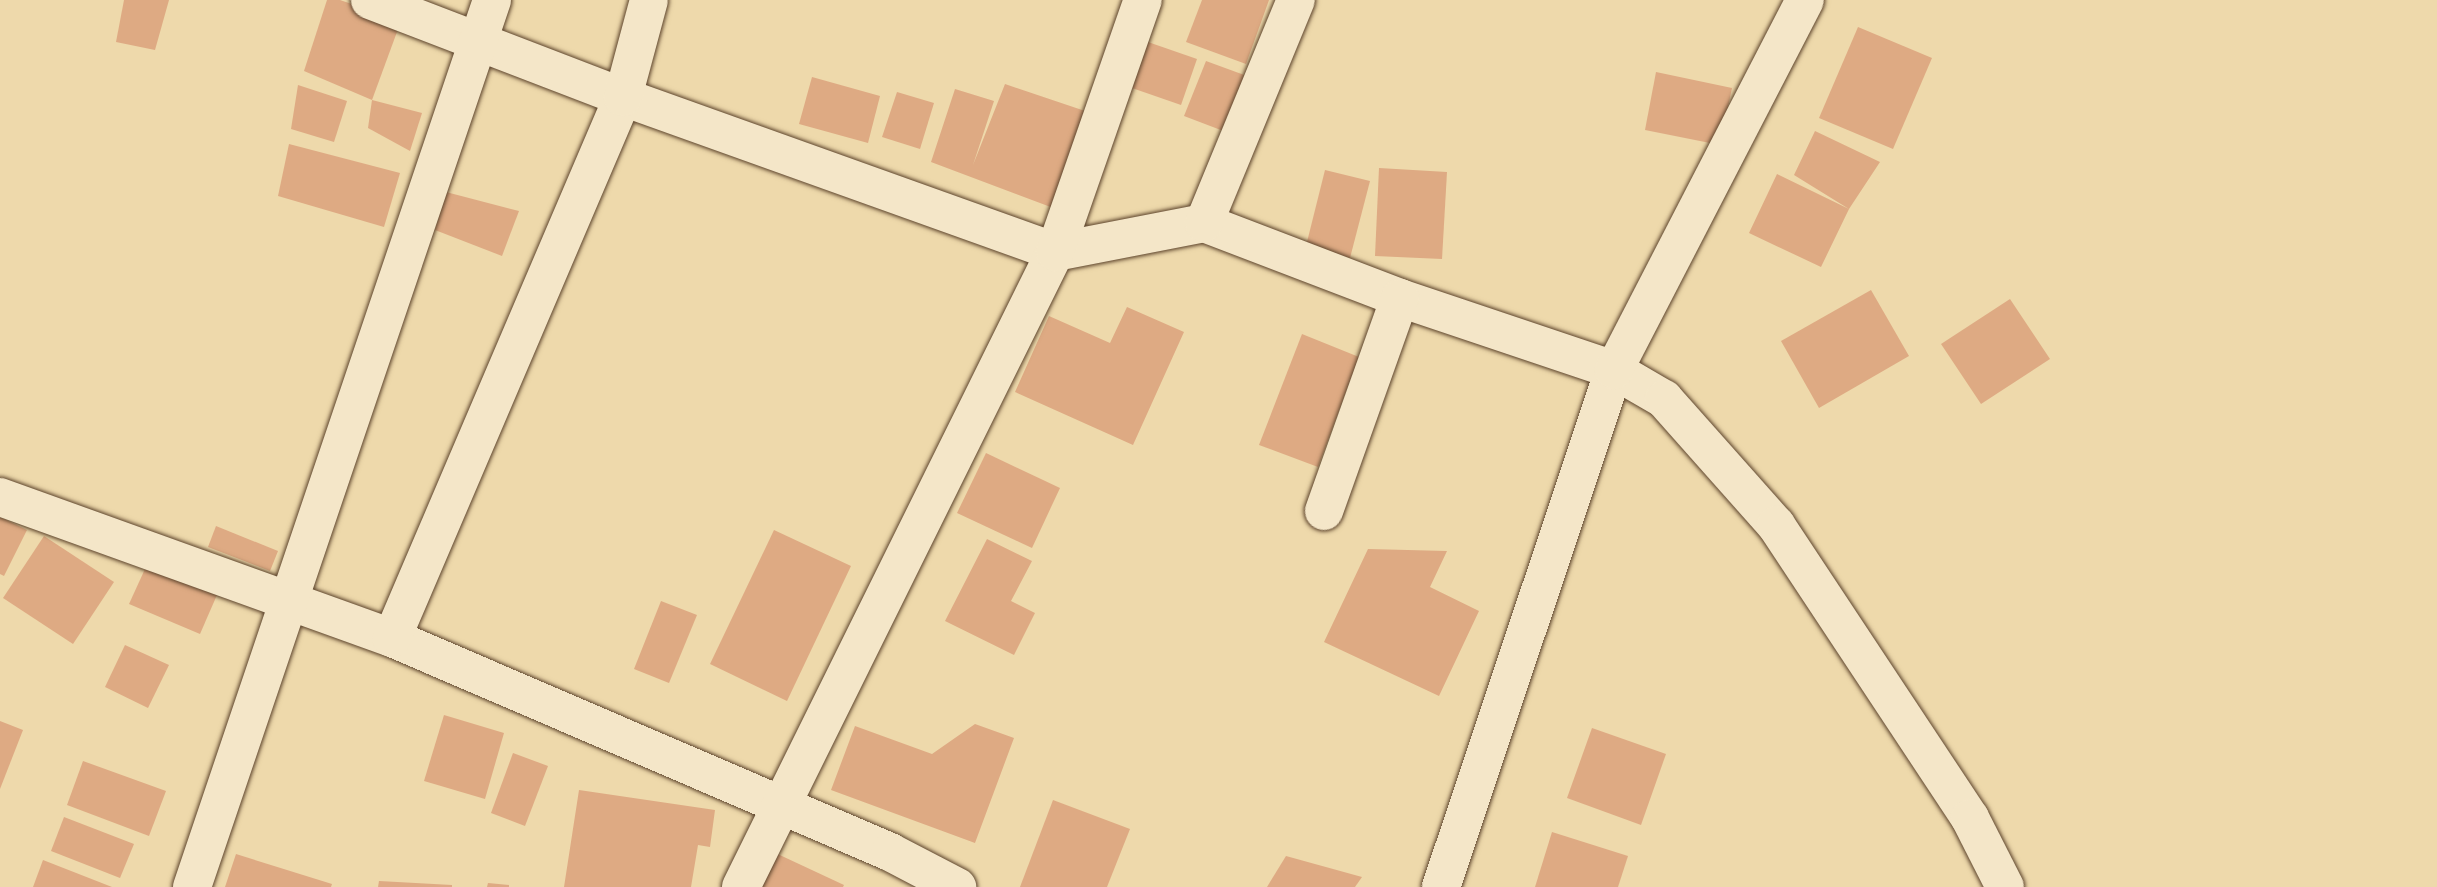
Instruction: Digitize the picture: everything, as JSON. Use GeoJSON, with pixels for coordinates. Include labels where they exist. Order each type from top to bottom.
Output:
{"type":"FeatureCollection","features":[{"type":"Feature","properties":{"kind":"street"},"geometry":{"type":"LineString","coordinates":[[370,0],[478,39],[623,97],[1055,253],[1204,223],[1399,298],[1614,370],[1664,399],[1776,525],[1970,818],[2005,887]]}},
{"type":"Feature","properties":{"kind":"street"},"geometry":{"type":"LineString","coordinates":[[192,887],[492,0]]}},
{"type":"Feature","properties":{"kind":"street"},"geometry":{"type":"LineString","coordinates":[[392,638],[623,97],[649,0]]}},
{"type":"Feature","properties":{"kind":"street"},"geometry":{"type":"LineString","coordinates":[[741,887],[1055,253],[1143,0]]}},
{"type":"Feature","properties":{"kind":"street"},"geometry":{"type":"LineString","coordinates":[[1204,223],[1296,0]]}},
{"type":"Feature","properties":{"kind":"street"},"geometry":{"type":"LineString","coordinates":[[1441,887],[1614,370],[1805,0]]}},
{"type":"Feature","properties":{"kind":"street"},"geometry":{"type":"LineString","coordinates":[[1324,511],[1399,298]]}},
{"type":"Feature","properties":{"kind":"street"},"geometry":{"type":"LineString","coordinates":[[0,497],[290,598],[392,638],[890,852],[957,887]]}},
{"type":"Feature","properties":{"kind":"building"},"geometry":{"type":"Polygon","coordinates":[[[124,0],[169,0],[155,50],[116,42],[124,0]]]}},
{"type":"Feature","properties":{"kind":"building"},"geometry":{"type":"Polygon","coordinates":[[[327,0],[340,0],[401,21],[372,100],[304,71],[327,0]]]}},
{"type":"Feature","properties":{"kind":"building"},"geometry":{"type":"Polygon","coordinates":[[[1202,0],[1269,0],[1246,64],[1186,42],[1202,0]]]}},
{"type":"Feature","properties":{"kind":"building"},"geometry":{"type":"Polygon","coordinates":[[[1858,27],[1932,58],[1893,149],[1819,118],[1858,27]]]}},
{"type":"Feature","properties":{"kind":"building"},"geometry":{"type":"Polygon","coordinates":[[[1148,42],[1197,59],[1181,105],[1132,88],[1148,42]]]}},
{"type":"Feature","properties":{"kind":"building"},"geometry":{"type":"Polygon","coordinates":[[[1206,61],[1247,76],[1226,132],[1184,116],[1206,61]]]}},
{"type":"Feature","properties":{"kind":"building"},"geometry":{"type":"Polygon","coordinates":[[[1656,72],[1732,88],[1720,145],[1645,130],[1656,72]]]}},
{"type":"Feature","properties":{"kind":"building"},"geometry":{"type":"Polygon","coordinates":[[[812,77],[880,96],[868,143],[799,124],[812,77]]]}},
{"type":"Feature","properties":{"kind":"building"},"geometry":{"type":"Polygon","coordinates":[[[1005,84],[1088,112],[1056,209],[931,162],[955,89],[994,101],[973,165],[1005,84]]]}},
{"type":"Feature","properties":{"kind":"building"},"geometry":{"type":"Polygon","coordinates":[[[298,85],[347,101],[334,142],[291,129],[298,85]]]}},
{"type":"Feature","properties":{"kind":"building"},"geometry":{"type":"Polygon","coordinates":[[[897,92],[934,103],[920,149],[882,137],[897,92]]]}},
{"type":"Feature","properties":{"kind":"building"},"geometry":{"type":"Polygon","coordinates":[[[372,100],[422,113],[410,151],[368,128],[372,100]]]}},
{"type":"Feature","properties":{"kind":"building"},"geometry":{"type":"Polygon","coordinates":[[[1815,131],[1880,162],[1849,209],[1794,175],[1815,131]]]}},
{"type":"Feature","properties":{"kind":"building"},"geometry":{"type":"Polygon","coordinates":[[[289,144],[400,173],[384,227],[278,196],[289,144]]]}},
{"type":"Feature","properties":{"kind":"building"},"geometry":{"type":"Polygon","coordinates":[[[1379,168],[1447,172],[1442,259],[1375,256],[1379,168]]]}},
{"type":"Feature","properties":{"kind":"building"},"geometry":{"type":"Polygon","coordinates":[[[1325,170],[1370,181],[1350,258],[1306,246],[1325,170]]]}},
{"type":"Feature","properties":{"kind":"building"},"geometry":{"type":"Polygon","coordinates":[[[1777,174],[1849,209],[1821,267],[1749,233],[1777,174]]]}},
{"type":"Feature","properties":{"kind":"building"},"geometry":{"type":"Polygon","coordinates":[[[446,192],[519,211],[502,256],[435,230],[446,192]]]}},
{"type":"Feature","properties":{"kind":"building"},"geometry":{"type":"Polygon","coordinates":[[[1871,290],[1909,356],[1819,408],[1781,341],[1871,290]]]}},
{"type":"Feature","properties":{"kind":"building"},"geometry":{"type":"Polygon","coordinates":[[[2010,299],[2050,359],[1981,404],[1941,344],[2010,299]]]}},
{"type":"Feature","properties":{"kind":"building"},"geometry":{"type":"Polygon","coordinates":[[[1127,307],[1184,332],[1133,445],[1015,392],[1049,316],[1110,343],[1127,307]]]}},
{"type":"Feature","properties":{"kind":"building"},"geometry":{"type":"Polygon","coordinates":[[[1302,334],[1359,357],[1318,467],[1259,445],[1302,334]]]}},
{"type":"Feature","properties":{"kind":"building"},"geometry":{"type":"Polygon","coordinates":[[[986,453],[1060,488],[1032,548],[957,513],[986,453]]]}},
{"type":"Feature","properties":{"kind":"building"},"geometry":{"type":"Polygon","coordinates":[[[0,517],[27,530],[4,576],[0,574],[0,517]]]}},
{"type":"Feature","properties":{"kind":"building"},"geometry":{"type":"Polygon","coordinates":[[[216,526],[278,551],[270,571],[208,547],[216,526]]]}},
{"type":"Feature","properties":{"kind":"building"},"geometry":{"type":"Polygon","coordinates":[[[774,530],[851,566],[787,701],[710,664],[774,530]]]}},
{"type":"Feature","properties":{"kind":"building"},"geometry":{"type":"Polygon","coordinates":[[[44,536],[114,582],[73,644],[3,598],[44,536]]]}},
{"type":"Feature","properties":{"kind":"building"},"geometry":{"type":"Polygon","coordinates":[[[987,539],[1032,561],[1011,601],[1035,613],[1014,655],[945,621],[987,539]]]}},
{"type":"Feature","properties":{"kind":"building"},"geometry":{"type":"Polygon","coordinates":[[[1368,549],[1447,551],[1430,587],[1479,611],[1439,696],[1324,642],[1368,549]]]}},
{"type":"Feature","properties":{"kind":"building"},"geometry":{"type":"Polygon","coordinates":[[[150,558],[220,588],[200,634],[129,604],[150,558]]]}},
{"type":"Feature","properties":{"kind":"building"},"geometry":{"type":"Polygon","coordinates":[[[661,601],[697,615],[669,683],[634,669],[661,601]]]}},
{"type":"Feature","properties":{"kind":"building"},"geometry":{"type":"Polygon","coordinates":[[[125,645],[169,665],[148,708],[105,687],[125,645]]]}},
{"type":"Feature","properties":{"kind":"building"},"geometry":{"type":"Polygon","coordinates":[[[444,715],[504,733],[485,799],[424,781],[444,715]]]}},
{"type":"Feature","properties":{"kind":"building"},"geometry":{"type":"Polygon","coordinates":[[[0,721],[23,730],[0,789],[0,721]]]}},
{"type":"Feature","properties":{"kind":"building"},"geometry":{"type":"Polygon","coordinates":[[[975,724],[1014,738],[975,843],[831,790],[855,726],[932,754],[975,724]]]}},
{"type":"Feature","properties":{"kind":"building"},"geometry":{"type":"Polygon","coordinates":[[[1592,728],[1666,754],[1641,825],[1567,798],[1592,728]]]}},
{"type":"Feature","properties":{"kind":"building"},"geometry":{"type":"Polygon","coordinates":[[[513,753],[548,766],[525,826],[491,813],[513,753]]]}},
{"type":"Feature","properties":{"kind":"building"},"geometry":{"type":"Polygon","coordinates":[[[83,761],[166,791],[149,836],[67,805],[83,761]]]}},
{"type":"Feature","properties":{"kind":"building"},"geometry":{"type":"Polygon","coordinates":[[[579,790],[715,810],[710,847],[698,845],[691,887],[564,887],[579,790]]]}},
{"type":"Feature","properties":{"kind":"building"},"geometry":{"type":"Polygon","coordinates":[[[1053,800],[1130,829],[1107,887],[1020,887],[1053,800]]]}},
{"type":"Feature","properties":{"kind":"building"},"geometry":{"type":"Polygon","coordinates":[[[64,817],[134,844],[120,878],[51,851],[64,817]]]}},
{"type":"Feature","properties":{"kind":"building"},"geometry":{"type":"Polygon","coordinates":[[[1552,832],[1628,856],[1618,887],[1535,887],[1552,832]]]}},
{"type":"Feature","properties":{"kind":"building"},"geometry":{"type":"Polygon","coordinates":[[[769,850],[844,885],[751,887],[769,850]]]}},
{"type":"Feature","properties":{"kind":"building"},"geometry":{"type":"Polygon","coordinates":[[[236,854],[332,884],[331,887],[225,887],[236,854]]]}},
{"type":"Feature","properties":{"kind":"building"},"geometry":{"type":"Polygon","coordinates":[[[1286,856],[1362,877],[1355,887],[1267,887],[1286,856]]]}},
{"type":"Feature","properties":{"kind":"building"},"geometry":{"type":"Polygon","coordinates":[[[43,860],[112,887],[33,887],[43,860]]]}},
{"type":"Feature","properties":{"kind":"building"},"geometry":{"type":"Polygon","coordinates":[[[379,881],[452,885],[452,887],[378,887],[379,881]]]}},
{"type":"Feature","properties":{"kind":"building"},"geometry":{"type":"Polygon","coordinates":[[[488,883],[509,885],[509,887],[487,887],[488,883]]]}}]}
